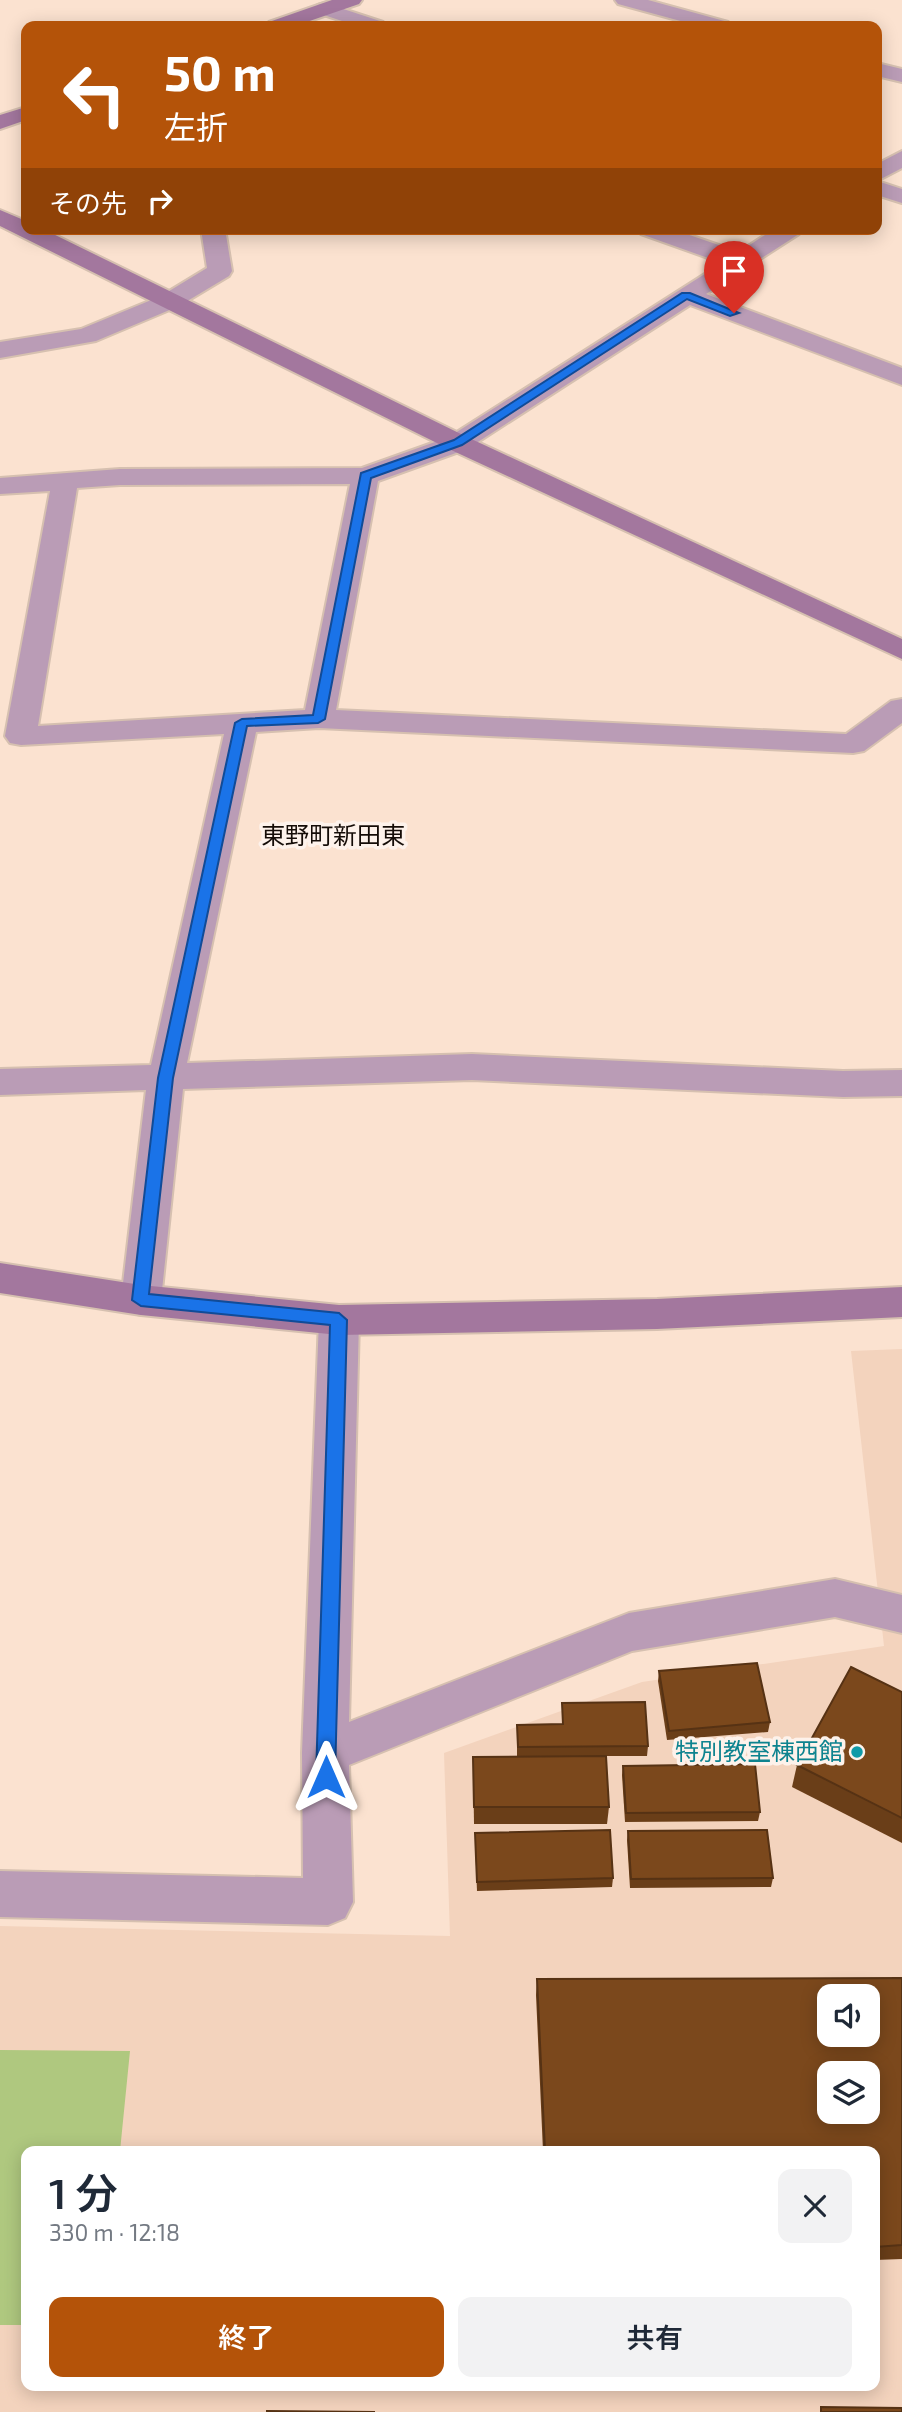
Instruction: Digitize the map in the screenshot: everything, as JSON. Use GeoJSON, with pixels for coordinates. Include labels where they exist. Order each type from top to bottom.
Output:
{"type":"FeatureCollection","features":[{"type":"Feature","properties":{"kind":"street"},"geometry":{"type":"LineString","coordinates":[[290,21],[352,0]]}},
{"type":"Feature","properties":{"kind":"street"},"geometry":{"type":"LineString","coordinates":[[625,0],[703,21]]}},
{"type":"Feature","properties":{"kind":"street"},"geometry":{"type":"LineString","coordinates":[[325,9],[361,21]]}},
{"type":"Feature","properties":{"kind":"street"},"geometry":{"type":"LineString","coordinates":[[882,70],[902,76]]}},
{"type":"Feature","properties":{"kind":"street"},"geometry":{"type":"LineString","coordinates":[[0,122],[21,115]]}},
{"type":"Feature","properties":{"kind":"street"},"geometry":{"type":"LineString","coordinates":[[882,171],[902,158]]}},
{"type":"Feature","properties":{"kind":"street"},"geometry":{"type":"LineString","coordinates":[[882,190],[902,196]]}},
{"type":"Feature","properties":{"kind":"street"},"geometry":{"type":"LineString","coordinates":[[0,217],[21,227]]}},
{"type":"Feature","properties":{"kind":"street"},"geometry":{"type":"LineString","coordinates":[[36,235],[458,443],[902,650]]}},
{"type":"Feature","properties":{"kind":"street"},"geometry":{"type":"LineString","coordinates":[[0,349],[87,336],[170,301],[220,271],[214,235]]}},
{"type":"Feature","properties":{"kind":"street"},"geometry":{"type":"LineString","coordinates":[[666,235],[741,261]]}},
{"type":"Feature","properties":{"kind":"street"},"geometry":{"type":"LineString","coordinates":[[0,486],[120,477],[365,476],[458,443],[782,235]]}},
{"type":"Feature","properties":{"kind":"street"},"geometry":{"type":"LineString","coordinates":[[686,295],[902,377]]}},
{"type":"Feature","properties":{"kind":"street"},"geometry":{"type":"LineString","coordinates":[[318,719],[365,476]]}},
{"type":"Feature","properties":{"kind":"street"},"geometry":{"type":"LineString","coordinates":[[65,481],[11,736],[318,719],[853,744],[902,708]]}},
{"type":"Feature","properties":{"kind":"street"},"geometry":{"type":"LineString","coordinates":[[141,1300],[166,1078],[242,723]]}},
{"type":"Feature","properties":{"kind":"street"},"geometry":{"type":"LineString","coordinates":[[0,1082],[472,1068],[844,1084],[902,1083]]}},
{"type":"Feature","properties":{"kind":"street"},"geometry":{"type":"LineString","coordinates":[[0,1278],[141,1300],[339,1320],[657,1314],[902,1302]]}},
{"type":"Feature","properties":{"kind":"street"},"geometry":{"type":"LineString","coordinates":[[0,1894],[328,1902],[325,1752],[339,1320]]}},
{"type":"Feature","properties":{"kind":"street"},"geometry":{"type":"LineString","coordinates":[[325,1752],[629,1632],[835,1598],[902,1614]]}},
{"type":"Feature","properties":{"kind":"shaded area"},"geometry":{"type":"Polygon","coordinates":[[[902,1349],[902,2412],[0,2412],[0,1926],[450,1936],[444,1753],[642,1682],[884,1646],[851,1351],[902,1349]]]}},
{"type":"Feature","properties":{"kind":"green space"},"geometry":{"type":"Polygon","coordinates":[[[0,2050],[130,2051],[120,2146],[21,2146],[21,2325],[0,2325],[0,2050]]]}},
{"type":"Feature","properties":{"kind":"building"},"geometry":{"type":"Polygon","coordinates":[[[757,1663],[770,1722],[669,1731],[659,1671],[757,1663]]]}},
{"type":"Feature","properties":{"kind":"building","name":"特別教室棟西館"},"geometry":{"type":"Polygon","coordinates":[[[851,1667],[902,1692],[902,1818],[797,1765],[851,1667]]]}},
{"type":"Feature","properties":{"kind":"building"},"geometry":{"type":"Polygon","coordinates":[[[645,1702],[648,1746],[518,1747],[517,1725],[563,1724],[562,1703],[645,1702]]]}},
{"type":"Feature","properties":{"kind":"building"},"geometry":{"type":"Polygon","coordinates":[[[606,1756],[609,1807],[474,1807],[473,1757],[606,1756]]]}},
{"type":"Feature","properties":{"kind":"building"},"geometry":{"type":"Polygon","coordinates":[[[755,1764],[760,1812],[626,1813],[623,1766],[755,1764]]]}},
{"type":"Feature","properties":{"kind":"building"},"geometry":{"type":"Polygon","coordinates":[[[610,1830],[613,1878],[477,1882],[475,1833],[610,1830]]]}},
{"type":"Feature","properties":{"kind":"building"},"geometry":{"type":"Polygon","coordinates":[[[767,1830],[773,1878],[631,1879],[628,1831],[767,1830]]]}},
{"type":"Feature","properties":{"kind":"building"},"geometry":{"type":"Polygon","coordinates":[[[902,1978],[902,2245],[880,2247],[880,2146],[545,2146],[537,1979],[902,1978]]]}},
{"type":"Feature","properties":{"kind":"building"},"geometry":{"type":"Polygon","coordinates":[[[821,2407],[902,2408],[902,2412],[821,2412],[821,2407]]]}},
{"type":"Feature","properties":{"kind":"building"},"geometry":{"type":"Polygon","coordinates":[[[267,2411],[375,2412],[267,2412],[267,2411]]]}},
{"type":"Feature","properties":{"kind":"place","name":"特別教室棟西館"},"geometry":{"type":"Point","coordinates":[857,1752]}},
{"type":"Feature","properties":{"kind":"district","name":"東野町新田東"},"geometry":{"type":"Point","coordinates":[333,836]}},
{"type":"Feature","properties":{"kind":"route"},"geometry":{"type":"LineString","coordinates":[[326,1777],[339,1320],[141,1300],[166,1078],[242,723],[318,719],[365,476],[458,443],[686,295],[734,313]]}}]}
